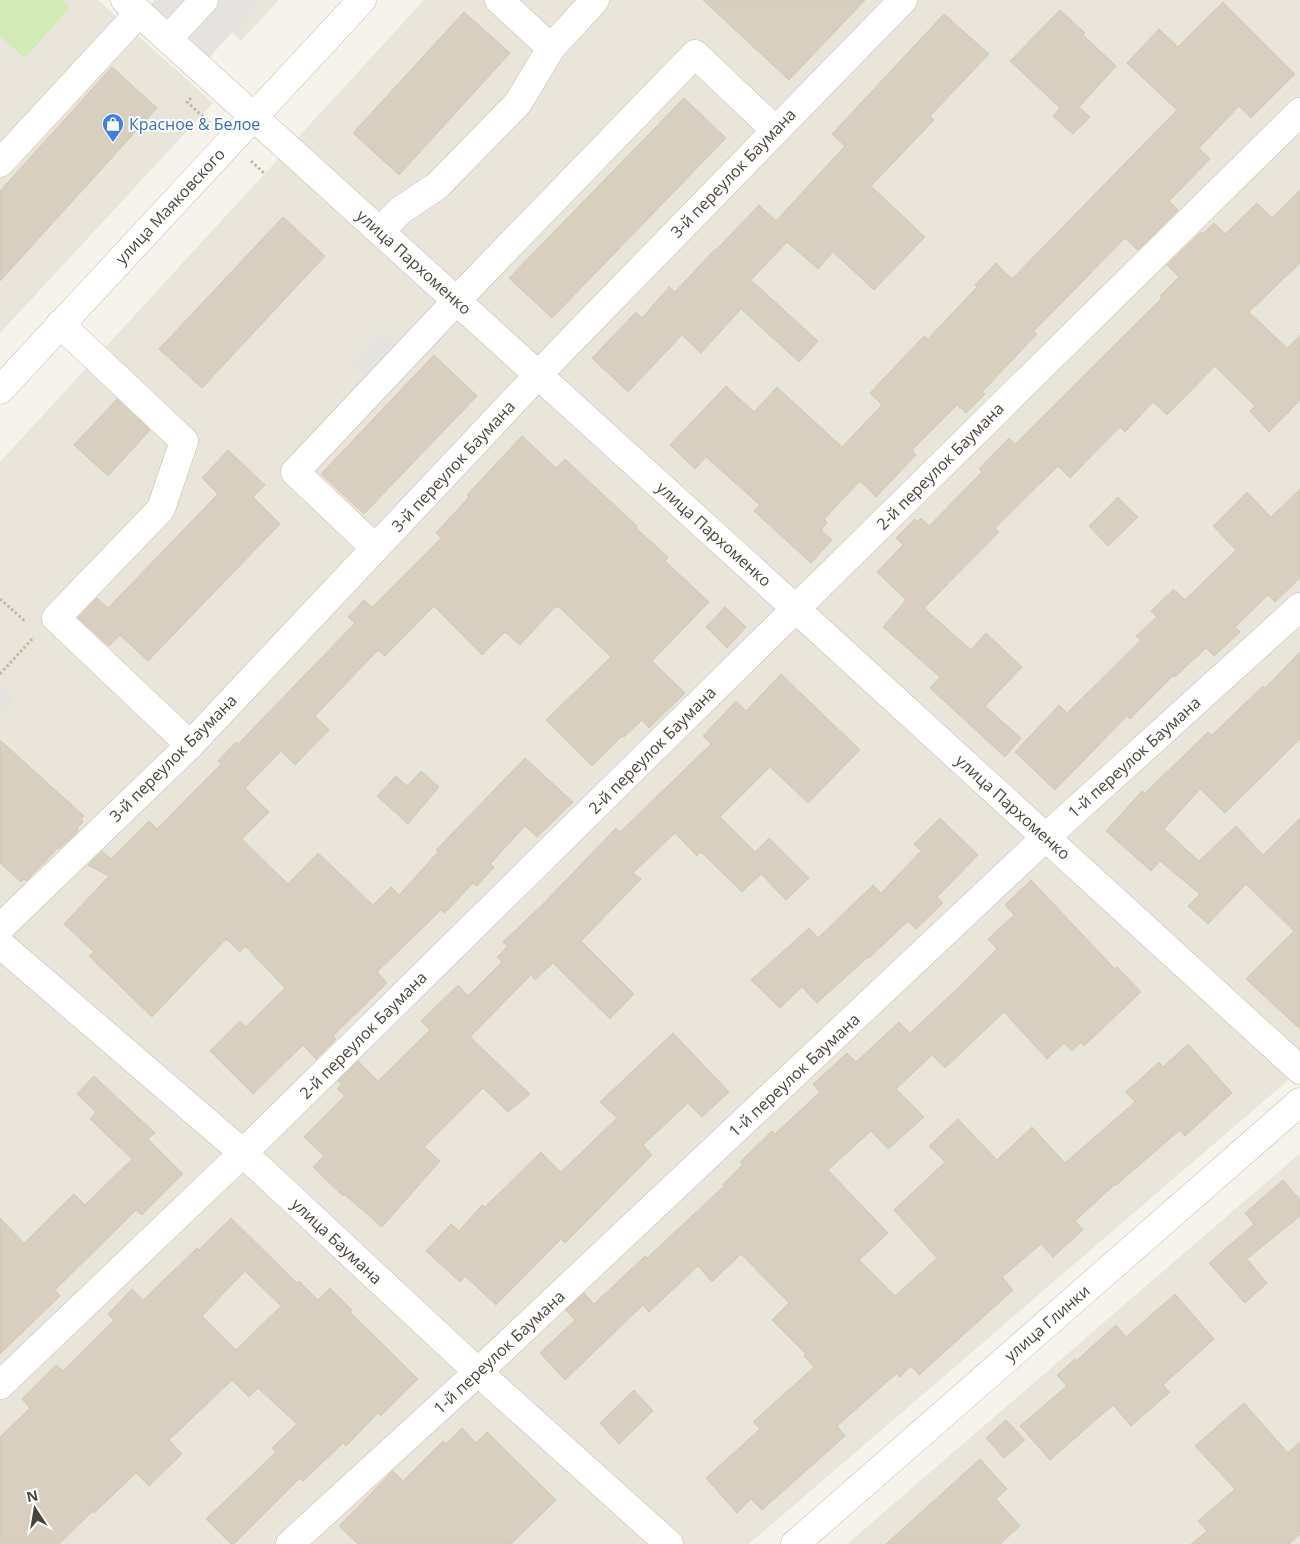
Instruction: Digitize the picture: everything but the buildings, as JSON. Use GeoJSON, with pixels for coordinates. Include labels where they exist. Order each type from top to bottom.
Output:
{"type":"FeatureCollection","features":[{"type":"Feature","properties":{"kind":"street"},"geometry":{"type":"LineString","coordinates":[[168,39],[204,0]]}},
{"type":"Feature","properties":{"kind":"street","name":"улица Маяковского"},"geometry":{"type":"LineString","coordinates":[[0,390],[362,0]]}},
{"type":"Feature","properties":{"kind":"street"},"geometry":{"type":"LineString","coordinates":[[499,0],[551,48]]}},
{"type":"Feature","properties":{"kind":"street"},"geometry":{"type":"LineString","coordinates":[[380,231],[401,210],[437,186],[518,104],[551,48],[595,0]]}},
{"type":"Feature","properties":{"kind":"street","name":"3-й переулок Баумана"},"geometry":{"type":"LineString","coordinates":[[0,928],[190,745],[539,375],[775,130],[904,0]]}},
{"type":"Feature","properties":{"kind":"street"},"geometry":{"type":"LineString","coordinates":[[0,163],[132,7]]}},
{"type":"Feature","properties":{"kind":"street","name":"улица Пархоменко"},"geometry":{"type":"LineString","coordinates":[[132,7],[539,375],[1300,1070]]}},
{"type":"Feature","properties":{"kind":"street"},"geometry":{"type":"LineString","coordinates":[[375,548],[295,472],[456,301],[695,54],[775,130]]}},
{"type":"Feature","properties":{"kind":"street","name":"2-й переулок Баумана"},"geometry":{"type":"LineString","coordinates":[[0,1385],[243,1153],[1300,112]]}},
{"type":"Feature","properties":{"kind":"street"},"geometry":{"type":"LineString","coordinates":[[60,324],[184,441],[161,509],[56,618],[190,745]]}},
{"type":"Feature","properties":{"kind":"street","name":"1-й переулок Баумана"},"geometry":{"type":"LineString","coordinates":[[290,1544],[478,1372],[1046,838],[1300,607]]}},
{"type":"Feature","properties":{"kind":"street","name":"улица Баумана"},"geometry":{"type":"LineString","coordinates":[[0,944],[243,1153],[478,1372],[669,1544]]}},
{"type":"Feature","properties":{"kind":"street","name":"улица Глинки"},"geometry":{"type":"LineString","coordinates":[[795,1544],[1300,1102]]}},
{"type":"Feature","properties":{"kind":"path"},"geometry":{"type":"LineString","coordinates":[[0,599],[31,627]]}},
{"type":"Feature","properties":{"kind":"path"},"geometry":{"type":"LineString","coordinates":[[0,674],[38,633]]}},
{"type":"Feature","properties":{"kind":"shaded area"},"geometry":{"type":"Polygon","coordinates":[[[0,0],[98,0],[213,103],[0,333],[0,0]]]}},
{"type":"Feature","properties":{"kind":"shaded area"},"geometry":{"type":"Polygon","coordinates":[[[155,0],[261,0],[208,59],[149,6],[155,0]]]}},
{"type":"Feature","properties":{"kind":"shaded area"},"geometry":{"type":"Polygon","coordinates":[[[196,0],[279,0],[241,41],[196,0]]]}},
{"type":"Feature","properties":{"kind":"shaded area"},"geometry":{"type":"Polygon","coordinates":[[[424,0],[1300,0],[1300,1070],[749,1544],[0,1544],[0,462],[424,0]]]}},
{"type":"Feature","properties":{"kind":"shaded area"},"geometry":{"type":"Polygon","coordinates":[[[382,332],[399,348],[368,381],[351,365],[382,332]]]}},
{"type":"Feature","properties":{"kind":"shaded area"},"geometry":{"type":"Polygon","coordinates":[[[0,687],[14,699],[0,715],[0,687]]]}},
{"type":"Feature","properties":{"kind":"shaded area"},"geometry":{"type":"Polygon","coordinates":[[[1300,1153],[1300,1544],[847,1544],[1300,1153]]]}},
{"type":"Feature","properties":{"kind":"green space"},"geometry":{"type":"Polygon","coordinates":[[[0,0],[62,0],[70,7],[25,58],[0,36],[0,0]]]}},
{"type":"Feature","properties":{"kind":"place","name":"Красное & Белое"},"geometry":{"type":"Point","coordinates":[113,143]}}]}
